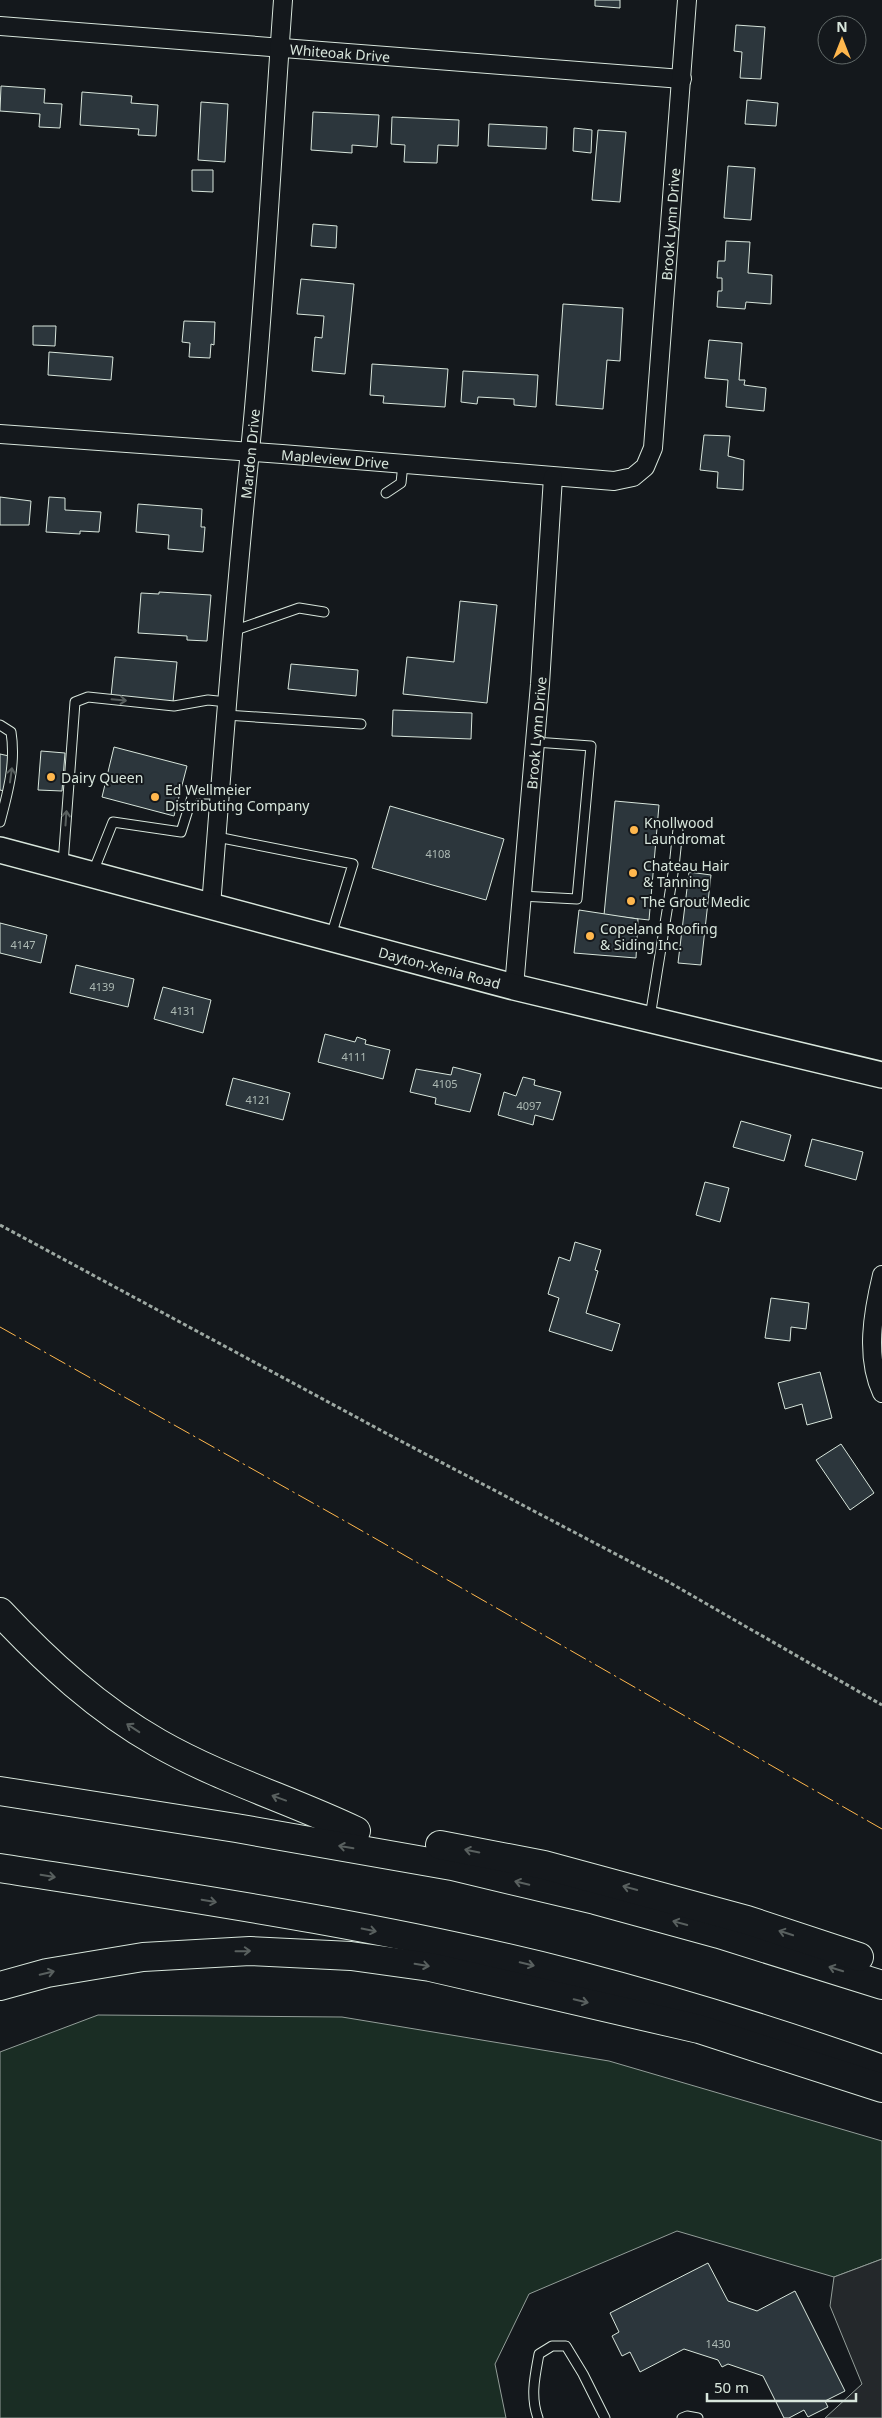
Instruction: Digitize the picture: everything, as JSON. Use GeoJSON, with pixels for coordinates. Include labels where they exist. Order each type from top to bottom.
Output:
{"type":"FeatureCollection","features":[{"type":"Feature","properties":{"kind":"highway"},"geometry":{"type":"LineString","coordinates":[[0,1612],[29,1643],[77,1687],[110,1712],[158,1743],[214,1772],[306,1808],[356,1831]]}},
{"type":"Feature","properties":{"kind":"highway"},"geometry":{"type":"LineString","coordinates":[[0,1773],[356,1831],[544,1865],[747,1920],[882,1965]]}},
{"type":"Feature","properties":{"kind":"highway"},"geometry":{"type":"LineString","coordinates":[[0,1791],[236,1828],[452,1866],[595,1900],[720,1934],[882,1984]]}},
{"type":"Feature","properties":{"kind":"highway"},"geometry":{"type":"LineString","coordinates":[[0,1868],[326,1922],[542,1967],[678,2003],[784,2035],[882,2068]]}},
{"type":"Feature","properties":{"kind":"highway"},"geometry":{"type":"LineString","coordinates":[[0,1986],[56,1971],[143,1957],[250,1951],[351,1956],[430,1967],[699,2028],[882,2088]]}},
{"type":"Feature","properties":{"kind":"main road","name":"Dayton-Xenia Road"},"geometry":{"type":"LineString","coordinates":[[0,850],[514,987],[882,1075]]}},
{"type":"Feature","properties":{"kind":"street","name":"Mardon Drive"},"geometry":{"type":"LineString","coordinates":[[212,906],[232,631],[250,451],[283,0]]}},
{"type":"Feature","properties":{"kind":"street","name":"Brook Lynn Drive"},"geometry":{"type":"LineString","coordinates":[[654,448],[687,0]]}},
{"type":"Feature","properties":{"kind":"street","name":"Whiteoak Drive"},"geometry":{"type":"LineString","coordinates":[[0,26],[682,79]]}},
{"type":"Feature","properties":{"kind":"street","name":"Mapleview Drive"},"geometry":{"type":"LineString","coordinates":[[0,434],[250,451],[553,477],[624,480],[633,477],[645,467],[654,448]]}},
{"type":"Feature","properties":{"kind":"street","name":"Brook Lynn Drive"},"geometry":{"type":"LineString","coordinates":[[514,987],[535,742],[553,477]]}},
{"type":"Feature","properties":{"kind":"street"},"geometry":{"type":"LineString","coordinates":[[882,1275],[874,1314],[872,1341],[873,1368],[882,1393]]}},
{"type":"Feature","properties":{"kind":"lane"},"geometry":{"type":"LineString","coordinates":[[386,493],[401,483],[402,464]]}},
{"type":"Feature","properties":{"kind":"lane"},"geometry":{"type":"LineString","coordinates":[[232,631],[299,608],[324,612]]}},
{"type":"Feature","properties":{"kind":"lane"},"geometry":{"type":"LineString","coordinates":[[63,867],[75,702],[88,698],[174,706],[208,700],[226,708],[361,724]]}},
{"type":"Feature","properties":{"kind":"lane"},"geometry":{"type":"LineString","coordinates":[[0,725],[11,732],[14,751],[2,804],[0,822]]}},
{"type":"Feature","properties":{"kind":"lane"},"geometry":{"type":"LineString","coordinates":[[521,896],[577,899],[579,880],[591,746],[535,742]]}},
{"type":"Feature","properties":{"kind":"lane"},"geometry":{"type":"LineString","coordinates":[[92,875],[113,822],[181,832],[193,794],[220,794]]}},
{"type":"Feature","properties":{"kind":"lane"},"geometry":{"type":"LineString","coordinates":[[650,1020],[673,876],[678,829]]}},
{"type":"Feature","properties":{"kind":"lane"},"geometry":{"type":"LineString","coordinates":[[217,837],[353,864],[331,938]]}},
{"type":"Feature","properties":{"kind":"lane"},"geometry":{"type":"LineString","coordinates":[[538,2418],[532,2402],[539,2354],[552,2346],[566,2346],[583,2374],[605,2418]]}},
{"type":"Feature","properties":{"kind":"lane"},"geometry":{"type":"LineString","coordinates":[[682,2418],[687,2416],[698,2418]]}},
{"type":"Feature","properties":{"kind":"path"},"geometry":{"type":"LineString","coordinates":[[0,1225],[386,1433],[667,1581],[882,1705]]}},
{"type":"Feature","properties":{"kind":"green space"},"geometry":{"type":"Polygon","coordinates":[[[98,2015],[342,2017],[609,2061],[882,2141],[882,2259],[834,2277],[677,2231],[529,2294],[495,2364],[506,2418],[0,2418],[0,2052],[98,2015]]]}},
{"type":"Feature","properties":{"kind":"shaded area"},"geometry":{"type":"Polygon","coordinates":[[[882,2259],[882,2418],[825,2418],[862,2384],[830,2306],[834,2277],[882,2259]]]}},
{"type":"Feature","properties":{"kind":"building"},"geometry":{"type":"Polygon","coordinates":[[[595,0],[620,0],[620,8],[595,6],[595,0]]]}},
{"type":"Feature","properties":{"kind":"building"},"geometry":{"type":"Polygon","coordinates":[[[736,25],[765,27],[761,79],[740,78],[742,52],[734,51],[736,25]]]}},
{"type":"Feature","properties":{"kind":"building"},"geometry":{"type":"Polygon","coordinates":[[[1,86],[45,89],[44,103],[62,104],[60,128],[39,127],[40,114],[0,111],[1,86]]]}},
{"type":"Feature","properties":{"kind":"building"},"geometry":{"type":"Polygon","coordinates":[[[82,92],[132,96],[131,103],[158,105],[156,136],[138,135],[139,129],[80,125],[82,92]]]}},
{"type":"Feature","properties":{"kind":"building"},"geometry":{"type":"Polygon","coordinates":[[[747,100],[778,103],[776,126],[745,124],[747,100]]]}},
{"type":"Feature","properties":{"kind":"building"},"geometry":{"type":"Polygon","coordinates":[[[201,102],[228,104],[225,162],[198,160],[201,102]]]}},
{"type":"Feature","properties":{"kind":"building"},"geometry":{"type":"Polygon","coordinates":[[[313,112],[379,115],[377,147],[352,145],[352,153],[311,150],[313,112]]]}},
{"type":"Feature","properties":{"kind":"building"},"geometry":{"type":"Polygon","coordinates":[[[392,117],[459,120],[458,146],[438,145],[437,163],[404,162],[405,145],[391,144],[392,117]]]}},
{"type":"Feature","properties":{"kind":"building"},"geometry":{"type":"Polygon","coordinates":[[[489,124],[547,127],[546,149],[488,146],[489,124]]]}},
{"type":"Feature","properties":{"kind":"building"},"geometry":{"type":"Polygon","coordinates":[[[574,128],[592,130],[591,153],[573,151],[574,128]]]}},
{"type":"Feature","properties":{"kind":"building"},"geometry":{"type":"Polygon","coordinates":[[[598,130],[626,132],[620,202],[592,200],[598,130]]]}},
{"type":"Feature","properties":{"kind":"building"},"geometry":{"type":"Polygon","coordinates":[[[728,166],[755,168],[751,220],[724,218],[728,166]]]}},
{"type":"Feature","properties":{"kind":"building"},"geometry":{"type":"Polygon","coordinates":[[[192,170],[213,170],[213,192],[192,191],[192,170]]]}},
{"type":"Feature","properties":{"kind":"building"},"geometry":{"type":"Polygon","coordinates":[[[313,224],[337,226],[336,248],[311,246],[313,224]]]}},
{"type":"Feature","properties":{"kind":"building"},"geometry":{"type":"Polygon","coordinates":[[[726,241],[750,242],[748,273],[772,275],[771,304],[746,302],[745,309],[717,307],[718,291],[722,291],[722,278],[717,278],[718,261],[725,261],[726,241]]]}},
{"type":"Feature","properties":{"kind":"building"},"geometry":{"type":"Polygon","coordinates":[[[301,279],[354,284],[345,374],[312,371],[315,337],[322,338],[324,316],[297,314],[301,279]]]}},
{"type":"Feature","properties":{"kind":"building"},"geometry":{"type":"Polygon","coordinates":[[[563,304],[623,308],[620,361],[607,360],[603,409],[556,405],[563,304]]]}},
{"type":"Feature","properties":{"kind":"building"},"geometry":{"type":"Polygon","coordinates":[[[184,321],[215,322],[214,345],[211,344],[210,358],[189,357],[190,343],[182,342],[184,321]]]}},
{"type":"Feature","properties":{"kind":"building"},"geometry":{"type":"Polygon","coordinates":[[[33,326],[56,326],[55,346],[33,345],[33,326]]]}},
{"type":"Feature","properties":{"kind":"building"},"geometry":{"type":"Polygon","coordinates":[[[709,340],[742,343],[739,380],[745,380],[744,385],[766,388],[764,411],[726,407],[728,380],[705,378],[709,340]]]}},
{"type":"Feature","properties":{"kind":"building"},"geometry":{"type":"Polygon","coordinates":[[[49,352],[113,357],[111,380],[48,375],[49,352]]]}},
{"type":"Feature","properties":{"kind":"building"},"geometry":{"type":"Polygon","coordinates":[[[372,364],[448,369],[445,407],[383,403],[384,396],[370,395],[372,364]]]}},
{"type":"Feature","properties":{"kind":"building"},"geometry":{"type":"Polygon","coordinates":[[[463,371],[538,375],[536,407],[514,405],[514,399],[478,397],[477,404],[461,402],[463,371]]]}},
{"type":"Feature","properties":{"kind":"building"},"geometry":{"type":"Polygon","coordinates":[[[704,435],[730,436],[728,456],[744,460],[743,490],[717,488],[718,472],[700,470],[704,435]]]}},
{"type":"Feature","properties":{"kind":"building"},"geometry":{"type":"Polygon","coordinates":[[[0,497],[31,501],[29,525],[0,525],[0,497]]]}},
{"type":"Feature","properties":{"kind":"building"},"geometry":{"type":"Polygon","coordinates":[[[49,497],[65,498],[65,510],[101,512],[99,532],[80,531],[80,534],[46,532],[49,497]]]}},
{"type":"Feature","properties":{"kind":"building"},"geometry":{"type":"Polygon","coordinates":[[[138,504],[202,509],[201,527],[205,527],[203,552],[168,549],[169,535],[136,532],[138,504]]]}},
{"type":"Feature","properties":{"kind":"building"},"geometry":{"type":"Polygon","coordinates":[[[159,592],[211,595],[207,641],[187,640],[187,636],[138,633],[141,593],[159,594],[159,592]]]}},
{"type":"Feature","properties":{"kind":"building"},"geometry":{"type":"Polygon","coordinates":[[[460,601],[497,605],[487,703],[403,694],[407,657],[454,662],[460,601]]]}},
{"type":"Feature","properties":{"kind":"building"},"geometry":{"type":"Polygon","coordinates":[[[115,657],[177,662],[173,702],[111,696],[115,657]]]}},
{"type":"Feature","properties":{"kind":"building"},"geometry":{"type":"Polygon","coordinates":[[[291,664],[358,670],[356,696],[288,689],[291,664]]]}},
{"type":"Feature","properties":{"kind":"building"},"geometry":{"type":"Polygon","coordinates":[[[393,710],[472,713],[471,739],[392,736],[393,710]]]}},
{"type":"Feature","properties":{"kind":"building"},"geometry":{"type":"Polygon","coordinates":[[[114,747],[187,766],[174,816],[102,797],[114,747]]]}},
{"type":"Feature","properties":{"kind":"building"},"geometry":{"type":"Polygon","coordinates":[[[41,751],[65,753],[62,791],[38,790],[41,751]]]}},
{"type":"Feature","properties":{"kind":"building"},"geometry":{"type":"Polygon","coordinates":[[[0,754],[9,756],[4,791],[0,790],[0,754]]]}},
{"type":"Feature","properties":{"kind":"building"},"geometry":{"type":"Polygon","coordinates":[[[615,801],[659,805],[649,920],[604,915],[615,801]]]}},
{"type":"Feature","properties":{"kind":"building"},"geometry":{"type":"Polygon","coordinates":[[[390,806],[504,839],[486,900],[372,868],[390,806]]]}},
{"type":"Feature","properties":{"kind":"building"},"geometry":{"type":"Polygon","coordinates":[[[689,872],[711,875],[701,965],[678,963],[689,872]]]}},
{"type":"Feature","properties":{"kind":"building"},"geometry":{"type":"Polygon","coordinates":[[[579,910],[638,919],[636,958],[574,953],[579,910]]]}},
{"type":"Feature","properties":{"kind":"building"},"geometry":{"type":"Polygon","coordinates":[[[0,923],[47,935],[41,963],[0,953],[0,923]]]}},
{"type":"Feature","properties":{"kind":"building"},"geometry":{"type":"Polygon","coordinates":[[[76,965],[134,979],[128,1007],[70,993],[76,965]]]}},
{"type":"Feature","properties":{"kind":"building"},"geometry":{"type":"Polygon","coordinates":[[[163,987],[211,1000],[203,1033],[154,1019],[163,987]]]}},
{"type":"Feature","properties":{"kind":"building"},"geometry":{"type":"Polygon","coordinates":[[[325,1034],[355,1042],[357,1037],[366,1040],[365,1044],[390,1050],[383,1079],[318,1062],[325,1034]]]}},
{"type":"Feature","properties":{"kind":"building"},"geometry":{"type":"Polygon","coordinates":[[[453,1067],[481,1074],[470,1112],[435,1104],[436,1098],[410,1092],[416,1069],[451,1075],[453,1067]]]}},
{"type":"Feature","properties":{"kind":"building"},"geometry":{"type":"Polygon","coordinates":[[[523,1077],[535,1080],[534,1085],[561,1092],[553,1120],[535,1115],[533,1125],[498,1115],[504,1092],[516,1096],[523,1077]]]}},
{"type":"Feature","properties":{"kind":"building"},"geometry":{"type":"Polygon","coordinates":[[[233,1078],[290,1093],[283,1120],[226,1105],[233,1078]]]}},
{"type":"Feature","properties":{"kind":"building"},"geometry":{"type":"Polygon","coordinates":[[[741,1121],[791,1135],[784,1161],[733,1147],[741,1121]]]}},
{"type":"Feature","properties":{"kind":"building"},"geometry":{"type":"Polygon","coordinates":[[[812,1139],[863,1152],[856,1180],[805,1166],[812,1139]]]}},
{"type":"Feature","properties":{"kind":"building"},"geometry":{"type":"Polygon","coordinates":[[[705,1182],[729,1188],[720,1222],[696,1215],[705,1182]]]}},
{"type":"Feature","properties":{"kind":"building"},"geometry":{"type":"Polygon","coordinates":[[[575,1242],[601,1250],[595,1270],[598,1271],[586,1313],[620,1324],[612,1351],[549,1331],[559,1298],[548,1294],[559,1257],[570,1261],[575,1242]]]}},
{"type":"Feature","properties":{"kind":"building"},"geometry":{"type":"Polygon","coordinates":[[[771,1298],[809,1303],[806,1329],[791,1327],[790,1341],[765,1338],[771,1298]]]}},
{"type":"Feature","properties":{"kind":"building"},"geometry":{"type":"Polygon","coordinates":[[[820,1372],[832,1418],[807,1425],[802,1404],[785,1409],[778,1383],[820,1372]]]}},
{"type":"Feature","properties":{"kind":"building"},"geometry":{"type":"Polygon","coordinates":[[[841,1444],[874,1493],[850,1510],[816,1460],[841,1444]]]}},
{"type":"Feature","properties":{"kind":"building"},"geometry":{"type":"Polygon","coordinates":[[[708,2263],[728,2301],[757,2311],[795,2291],[845,2391],[825,2401],[828,2407],[808,2417],[804,2410],[789,2418],[784,2418],[763,2376],[728,2364],[722,2367],[718,2360],[684,2349],[640,2372],[630,2352],[622,2356],[612,2336],[619,2332],[610,2313],[708,2263]]]}},
{"type":"Feature","properties":{"kind":"power"},"geometry":{"type":"LineString","coordinates":[[0,1327],[343,1520],[882,1829]]}},
{"type":"Feature","properties":{"kind":"place","name":"Dairy Queen"},"geometry":{"type":"Point","coordinates":[51,777]}},
{"type":"Feature","properties":{"kind":"place","name":"Ed Wellmeier Distributing Company"},"geometry":{"type":"Point","coordinates":[155,797]}},
{"type":"Feature","properties":{"kind":"place","name":"Knollwood Laundromat"},"geometry":{"type":"Point","coordinates":[634,830]}},
{"type":"Feature","properties":{"kind":"place","name":"Chateau Hair & Tanning"},"geometry":{"type":"Point","coordinates":[633,873]}},
{"type":"Feature","properties":{"kind":"place","name":"The Grout Medic"},"geometry":{"type":"Point","coordinates":[631,901]}},
{"type":"Feature","properties":{"kind":"place","name":"Copeland Roofing & Siding Inc."},"geometry":{"type":"Point","coordinates":[590,936]}}]}
